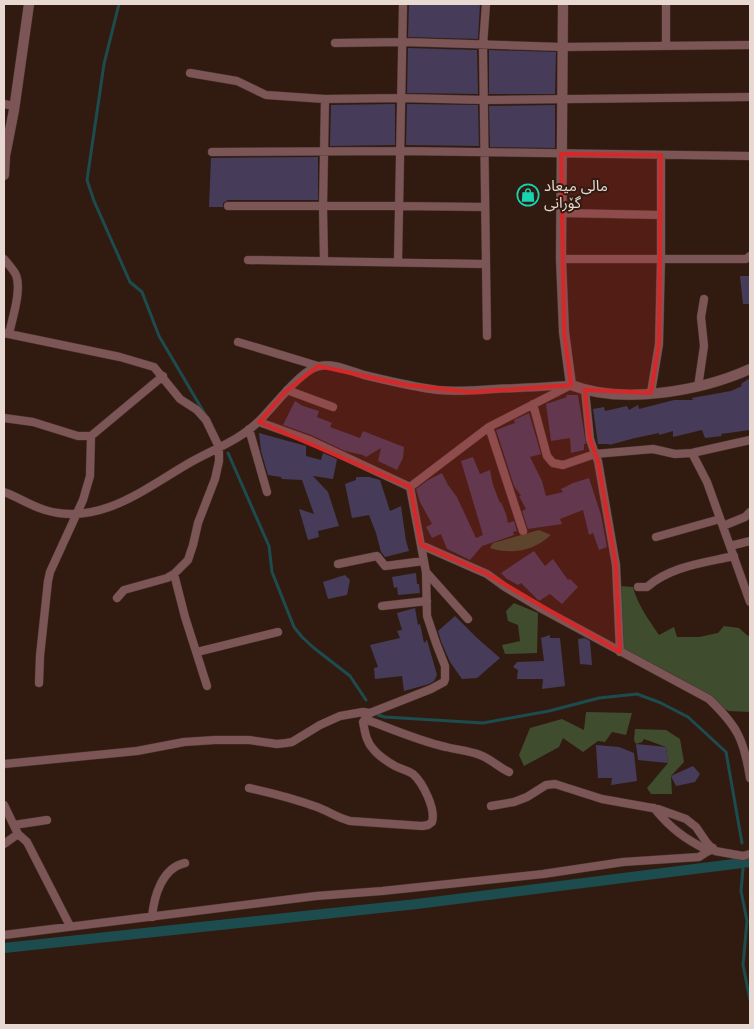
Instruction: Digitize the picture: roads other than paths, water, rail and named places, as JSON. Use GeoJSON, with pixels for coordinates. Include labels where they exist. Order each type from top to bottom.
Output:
{"type":"FeatureCollection","features":[{"type":"Feature","properties":{"kind":"street"},"geometry":{"type":"LineString","coordinates":[[4,175],[9,105],[29,4]]}},
{"type":"Feature","properties":{"kind":"street"},"geometry":{"type":"LineString","coordinates":[[398,262],[403,4]]}},
{"type":"Feature","properties":{"kind":"street"},"geometry":{"type":"LineString","coordinates":[[486,4],[483,45],[487,336]]}},
{"type":"Feature","properties":{"kind":"street"},"geometry":{"type":"LineString","coordinates":[[563,4],[561,259],[564,332],[571,385]]}},
{"type":"Feature","properties":{"kind":"street"},"geometry":{"type":"LineString","coordinates":[[666,4],[666,46]]}},
{"type":"Feature","properties":{"kind":"street"},"geometry":{"type":"LineString","coordinates":[[335,44],[403,42],[562,47],[750,45]]}},
{"type":"Feature","properties":{"kind":"street"},"geometry":{"type":"LineString","coordinates":[[190,73],[237,82],[266,95],[325,99],[485,100],[750,97]]}},
{"type":"Feature","properties":{"kind":"street"},"geometry":{"type":"LineString","coordinates":[[324,261],[325,99]]}},
{"type":"Feature","properties":{"kind":"street"},"geometry":{"type":"LineString","coordinates":[[212,152],[401,151],[750,156]]}},
{"type":"Feature","properties":{"kind":"street"},"geometry":{"type":"LineString","coordinates":[[651,393],[659,344],[661,155]]}},
{"type":"Feature","properties":{"kind":"street"},"geometry":{"type":"LineString","coordinates":[[228,206],[484,207]]}},
{"type":"Feature","properties":{"kind":"street"},"geometry":{"type":"LineString","coordinates":[[562,213],[661,215]]}},
{"type":"Feature","properties":{"kind":"street"},"geometry":{"type":"LineString","coordinates":[[561,259],[746,259],[750,256]]}},
{"type":"Feature","properties":{"kind":"street"},"geometry":{"type":"LineString","coordinates":[[4,259],[16,275],[17,282],[17,297],[6,334],[120,357],[154,366],[180,399],[197,410],[206,420],[222,446],[215,479],[198,523],[194,546],[188,560],[174,574],[158,582],[133,586],[124,590],[117,598]]}},
{"type":"Feature","properties":{"kind":"street"},"geometry":{"type":"LineString","coordinates":[[248,260],[485,264]]}},
{"type":"Feature","properties":{"kind":"street"},"geometry":{"type":"LineString","coordinates":[[698,387],[704,346],[701,317],[704,299]]}},
{"type":"Feature","properties":{"kind":"street"},"geometry":{"type":"LineString","coordinates":[[238,342],[318,366],[332,366],[407,385],[471,392],[571,385],[585,390],[637,395],[698,387],[750,369]]}},
{"type":"Feature","properties":{"kind":"street"},"geometry":{"type":"LineString","coordinates":[[4,492],[46,511],[57,513],[78,514],[115,506],[242,436],[259,422],[304,375],[318,366]]}},
{"type":"Feature","properties":{"kind":"street"},"geometry":{"type":"LineString","coordinates":[[4,418],[33,422],[78,436],[91,436],[162,376]]}},
{"type":"Feature","properties":{"kind":"street"},"geometry":{"type":"LineString","coordinates":[[410,487],[489,427],[571,385]]}},
{"type":"Feature","properties":{"kind":"street"},"geometry":{"type":"LineString","coordinates":[[288,390],[333,407]]}},
{"type":"Feature","properties":{"kind":"street"},"geometry":{"type":"LineString","coordinates":[[585,390],[590,439],[598,461],[616,565],[620,652]]}},
{"type":"Feature","properties":{"kind":"street"},"geometry":{"type":"LineString","coordinates":[[533,404],[547,456],[553,462],[563,465],[595,454],[653,449],[675,454],[692,453],[750,440]]}},
{"type":"Feature","properties":{"kind":"street"},"geometry":{"type":"LineString","coordinates":[[259,422],[309,440],[410,487]]}},
{"type":"Feature","properties":{"kind":"street"},"geometry":{"type":"LineString","coordinates":[[489,427],[523,531]]}},
{"type":"Feature","properties":{"kind":"street"},"geometry":{"type":"LineString","coordinates":[[249,429],[267,492]]}},
{"type":"Feature","properties":{"kind":"street"},"geometry":{"type":"LineString","coordinates":[[39,683],[48,581],[50,572],[78,514],[90,476],[91,436]]}},
{"type":"Feature","properties":{"kind":"street"},"geometry":{"type":"LineString","coordinates":[[692,453],[707,482],[750,602]]}},
{"type":"Feature","properties":{"kind":"street"},"geometry":{"type":"LineString","coordinates":[[249,788],[291,798],[350,821],[422,826],[432,822],[433,813],[426,793],[414,775],[396,767],[373,750],[366,738],[363,722],[370,714],[430,689],[444,682],[445,679],[446,666],[436,643],[428,616],[426,572],[410,487]]}},
{"type":"Feature","properties":{"kind":"street"},"geometry":{"type":"LineString","coordinates":[[656,537],[745,517],[750,512]]}},
{"type":"Feature","properties":{"kind":"street"},"geometry":{"type":"LineString","coordinates":[[730,546],[750,541]]}},
{"type":"Feature","properties":{"kind":"street"},"geometry":{"type":"LineString","coordinates":[[422,546],[488,574],[520,596],[620,652],[709,698],[738,733],[747,758],[750,778]]}},
{"type":"Feature","properties":{"kind":"street"},"geometry":{"type":"LineString","coordinates":[[338,564],[376,556],[385,566],[424,562]]}},
{"type":"Feature","properties":{"kind":"street"},"geometry":{"type":"LineString","coordinates":[[638,587],[647,587],[658,578],[687,566],[734,556]]}},
{"type":"Feature","properties":{"kind":"street"},"geometry":{"type":"LineString","coordinates":[[426,572],[468,619]]}},
{"type":"Feature","properties":{"kind":"street"},"geometry":{"type":"LineString","coordinates":[[174,574],[207,686]]}},
{"type":"Feature","properties":{"kind":"street"},"geometry":{"type":"LineString","coordinates":[[382,606],[427,601]]}},
{"type":"Feature","properties":{"kind":"street"},"geometry":{"type":"LineString","coordinates":[[197,652],[278,632]]}},
{"type":"Feature","properties":{"kind":"street"},"geometry":{"type":"LineString","coordinates":[[4,764],[137,751],[184,742],[249,740],[277,744],[286,743],[292,742],[320,725],[340,716],[363,712],[446,748],[465,750],[481,755],[492,760],[497,767],[509,772]]}},
{"type":"Feature","properties":{"kind":"street"},"geometry":{"type":"LineString","coordinates":[[491,806],[514,802],[527,797],[546,785],[555,784],[602,799],[654,808],[686,819],[696,827],[711,849]]}},
{"type":"Feature","properties":{"kind":"street"},"geometry":{"type":"LineString","coordinates":[[4,805],[18,834],[27,842],[70,926]]}},
{"type":"Feature","properties":{"kind":"street"},"geometry":{"type":"LineString","coordinates":[[654,808],[668,825],[687,840],[715,851],[743,856],[750,854]]}},
{"type":"Feature","properties":{"kind":"street"},"geometry":{"type":"LineString","coordinates":[[14,825],[47,820]]}},
{"type":"Feature","properties":{"kind":"street"},"geometry":{"type":"LineString","coordinates":[[4,844],[18,834]]}},
{"type":"Feature","properties":{"kind":"street"},"geometry":{"type":"LineString","coordinates":[[4,935],[316,896],[533,875],[622,862],[699,857],[711,849]]}},
{"type":"Feature","properties":{"kind":"street"},"geometry":{"type":"LineString","coordinates":[[152,917],[153,906],[161,882],[175,865],[185,863]]}},
{"type":"Feature","properties":{"kind":"waterway"},"geometry":{"type":"LineString","coordinates":[[119,4],[104,64],[87,180],[94,201],[130,282],[142,292],[159,336],[206,416]]}},
{"type":"Feature","properties":{"kind":"waterway"},"geometry":{"type":"LineString","coordinates":[[228,453],[269,546],[272,572],[294,627],[314,648],[350,676],[366,700]]}},
{"type":"Feature","properties":{"kind":"waterway"},"geometry":{"type":"LineString","coordinates":[[378,715],[483,723],[549,711],[599,698],[637,694],[661,703],[688,717],[726,752],[742,843]]}},
{"type":"Feature","properties":{"kind":"waterway"},"geometry":{"type":"LineString","coordinates":[[4,948],[417,904],[750,862]]}},
{"type":"Feature","properties":{"kind":"waterway"},"geometry":{"type":"LineString","coordinates":[[743,869],[741,891],[747,921],[743,965],[750,1000]]}},
{"type":"Feature","properties":{"kind":"place","name":"مالی میعاد گۆرانی"},"geometry":{"type":"Point","coordinates":[528,195]}}]}
